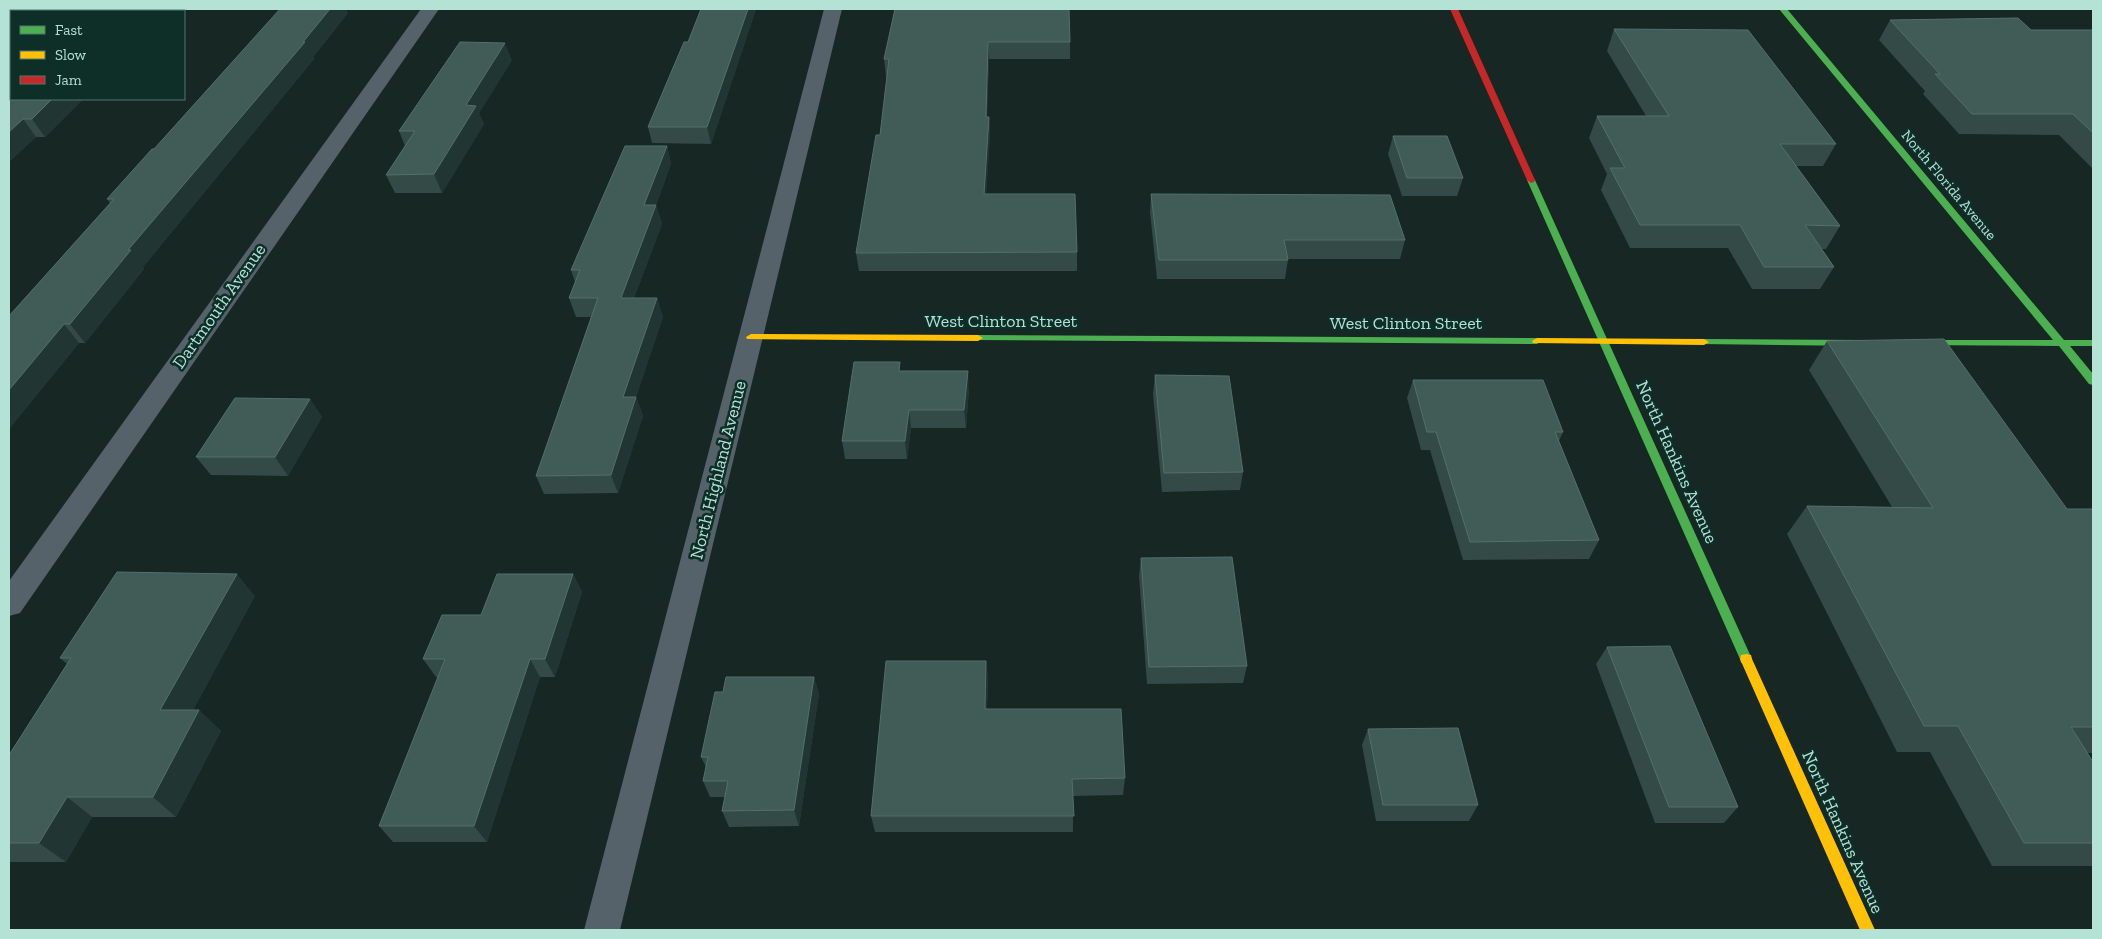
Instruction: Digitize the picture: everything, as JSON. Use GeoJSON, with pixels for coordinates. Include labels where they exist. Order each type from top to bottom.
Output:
{"type":"FeatureCollection","features":[{"type":"Feature","properties":{"kind":"street","name":"Dartmouth Avenue"},"geometry":{"type":"LineString","coordinates":[[9,604],[430,9]]}},
{"type":"Feature","properties":{"kind":"street","name":"North Highland Avenue"},"geometry":{"type":"LineString","coordinates":[[602,930],[834,9]]}},
{"type":"Feature","properties":{"kind":"street","name":"North Hankins Avenue"},"geometry":{"type":"LineString","coordinates":[[1454,9],[1868,930]]}},
{"type":"Feature","properties":{"kind":"street","name":"North Florida Avenue"},"geometry":{"type":"LineString","coordinates":[[1782,9],[2093,381]]}},
{"type":"Feature","properties":{"kind":"street","name":"West Clinton Street"},"geometry":{"type":"LineString","coordinates":[[751,337],[1871,343]]}},
{"type":"Feature","properties":{"kind":"street"},"geometry":{"type":"LineString","coordinates":[[1901,343],[2093,343]]}},
{"type":"Feature","properties":{"kind":"building"},"geometry":{"type":"Polygon","coordinates":[[[87,9],[139,9],[138,10],[86,10],[87,9]]]}},
{"type":"Feature","properties":{"kind":"building"},"geometry":{"type":"Polygon","coordinates":[[[280,9],[330,9],[303,42],[305,42],[128,250],[131,250],[70,324],[64,324],[9,390],[9,316],[114,199],[107,199],[280,9]]]}},
{"type":"Feature","properties":{"kind":"building"},"geometry":{"type":"Polygon","coordinates":[[[701,9],[748,9],[707,127],[648,127],[684,42],[688,42],[701,9]]]}},
{"type":"Feature","properties":{"kind":"building"},"geometry":{"type":"Polygon","coordinates":[[[895,9],[1069,9],[1070,42],[988,42],[986,117],[989,117],[984,194],[1075,194],[1077,252],[856,253],[876,135],[880,135],[889,59],[884,59],[895,9]]]}},
{"type":"Feature","properties":{"kind":"building"},"geometry":{"type":"Polygon","coordinates":[[[2018,18],[2031,30],[2093,30],[2093,133],[2073,114],[1972,114],[1935,74],[1940,74],[1890,20],[2018,18]]]}},
{"type":"Feature","properties":{"kind":"building"},"geometry":{"type":"Polygon","coordinates":[[[1614,29],[1748,30],[1836,144],[1780,144],[1840,226],[1805,225],[1834,267],[1764,267],[1740,225],[1640,225],[1610,168],[1625,168],[1597,116],[1669,116],[1614,29]]]}},
{"type":"Feature","properties":{"kind":"building"},"geometry":{"type":"Polygon","coordinates":[[[460,42],[505,43],[466,105],[476,106],[434,174],[386,175],[415,131],[399,131],[460,42]]]}},
{"type":"Feature","properties":{"kind":"building"},"geometry":{"type":"Polygon","coordinates":[[[9,78],[10,100],[51,100],[32,119],[23,119],[9,132],[9,78]]]}},
{"type":"Feature","properties":{"kind":"building"},"geometry":{"type":"Polygon","coordinates":[[[1393,136],[1447,136],[1463,178],[1407,178],[1393,136]]]}},
{"type":"Feature","properties":{"kind":"building"},"geometry":{"type":"Polygon","coordinates":[[[625,146],[667,146],[644,205],[656,205],[621,298],[657,298],[623,397],[636,397],[611,475],[536,476],[598,298],[569,298],[580,270],[571,270],[625,146]]]}},
{"type":"Feature","properties":{"kind":"building"},"geometry":{"type":"Polygon","coordinates":[[[1151,194],[1390,195],[1405,240],[1284,240],[1288,260],[1159,260],[1151,194]]]}},
{"type":"Feature","properties":{"kind":"building"},"geometry":{"type":"Polygon","coordinates":[[[1944,339],[2067,509],[2093,509],[2093,727],[2071,727],[2093,762],[2093,843],[2024,843],[1958,726],[1924,726],[1807,506],[1933,508],[1827,341],[1944,339]]]}},
{"type":"Feature","properties":{"kind":"building"},"geometry":{"type":"Polygon","coordinates":[[[854,362],[900,362],[899,371],[968,371],[964,410],[909,410],[905,441],[842,441],[854,362]]]}},
{"type":"Feature","properties":{"kind":"building"},"geometry":{"type":"Polygon","coordinates":[[[1155,375],[1229,376],[1243,472],[1164,473],[1155,375]]]}},
{"type":"Feature","properties":{"kind":"building"},"geometry":{"type":"Polygon","coordinates":[[[1413,380],[1543,380],[1563,432],[1555,432],[1599,540],[1470,542],[1436,432],[1427,432],[1413,380]]]}},
{"type":"Feature","properties":{"kind":"building"},"geometry":{"type":"Polygon","coordinates":[[[235,398],[310,399],[275,457],[196,457],[235,398]]]}},
{"type":"Feature","properties":{"kind":"building"},"geometry":{"type":"Polygon","coordinates":[[[1232,557],[1247,666],[1149,667],[1141,558],[1232,557]]]}},
{"type":"Feature","properties":{"kind":"building"},"geometry":{"type":"Polygon","coordinates":[[[117,572],[237,574],[160,710],[199,710],[153,797],[67,797],[39,843],[9,843],[9,755],[71,658],[60,658],[117,572]]]}},
{"type":"Feature","properties":{"kind":"building"},"geometry":{"type":"Polygon","coordinates":[[[497,574],[573,574],[545,659],[530,659],[474,826],[379,826],[445,659],[423,659],[442,615],[481,615],[497,574]]]}},
{"type":"Feature","properties":{"kind":"building"},"geometry":{"type":"Polygon","coordinates":[[[1670,646],[1738,807],[1669,807],[1607,647],[1670,646]]]}},
{"type":"Feature","properties":{"kind":"building"},"geometry":{"type":"Polygon","coordinates":[[[886,661],[986,661],[985,709],[1121,709],[1125,778],[1072,779],[1074,816],[871,816],[886,661]]]}},
{"type":"Feature","properties":{"kind":"building"},"geometry":{"type":"Polygon","coordinates":[[[726,677],[814,677],[794,810],[722,811],[728,781],[703,781],[708,757],[701,757],[715,692],[723,692],[726,677]]]}},
{"type":"Feature","properties":{"kind":"building"},"geometry":{"type":"Polygon","coordinates":[[[1458,728],[1478,805],[1383,805],[1368,729],[1458,728]]]}},
{"type":"Feature","properties":{"kind":"traffic: fast"},"geometry":{"type":"LineString","coordinates":[[1783,9],[2093,381]]}},
{"type":"Feature","properties":{"kind":"traffic: fast"},"geometry":{"type":"LineString","coordinates":[[1531,180],[1746,659]]}},
{"type":"Feature","properties":{"kind":"traffic: fast"},"geometry":{"type":"LineString","coordinates":[[978,338],[1537,341]]}},
{"type":"Feature","properties":{"kind":"traffic: fast"},"geometry":{"type":"LineString","coordinates":[[1704,342],[1864,343]]}},
{"type":"Feature","properties":{"kind":"traffic: fast"},"geometry":{"type":"LineString","coordinates":[[1910,343],[2093,343]]}},
{"type":"Feature","properties":{"kind":"traffic: slow"},"geometry":{"type":"LineString","coordinates":[[751,337],[978,338]]}},
{"type":"Feature","properties":{"kind":"traffic: slow"},"geometry":{"type":"LineString","coordinates":[[1537,341],[1704,342]]}},
{"type":"Feature","properties":{"kind":"traffic: slow"},"geometry":{"type":"LineString","coordinates":[[1746,659],[1868,930]]}},
{"type":"Feature","properties":{"kind":"traffic: jam"},"geometry":{"type":"LineString","coordinates":[[1454,9],[1531,180]]}}]}
